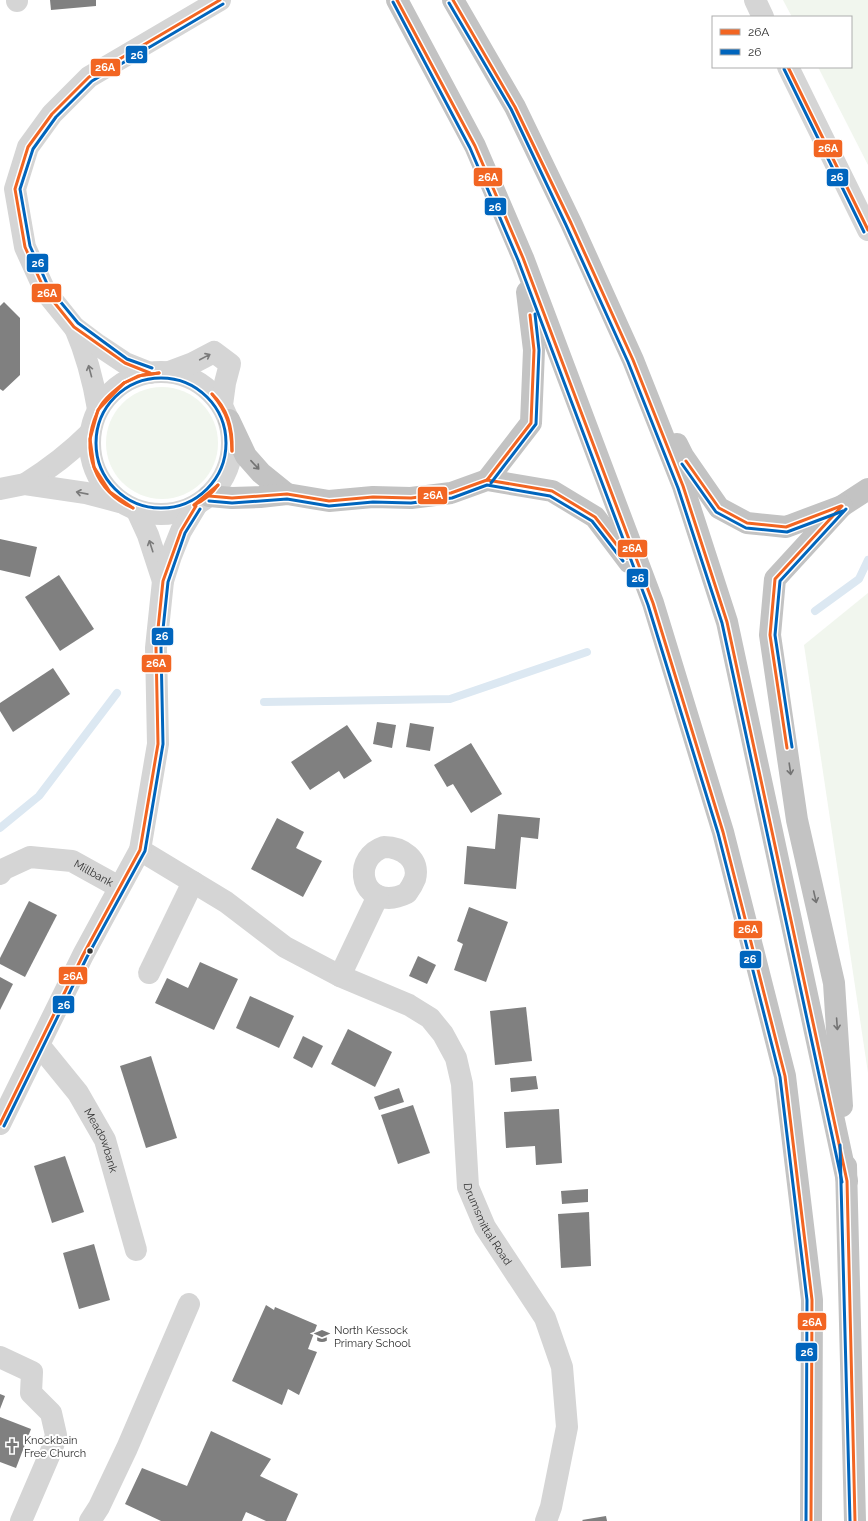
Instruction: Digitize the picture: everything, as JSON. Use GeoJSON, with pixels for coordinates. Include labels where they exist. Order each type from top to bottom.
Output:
{"type":"FeatureCollection","features":[{"type":"Feature","properties":{"kind":"highway"},"geometry":{"type":"LineString","coordinates":[[397,0],[475,146],[523,258],[653,603],[723,832],[785,1076],[812,1300],[811,1521]]}},
{"type":"Feature","properties":{"kind":"highway"},"geometry":{"type":"LineString","coordinates":[[453,0],[515,107],[571,222],[633,360],[683,486],[727,622],[847,1181]]}},
{"type":"Feature","properties":{"kind":"highway"},"geometry":{"type":"LineString","coordinates":[[487,480],[531,423],[534,350],[523,258]]}},
{"type":"Feature","properties":{"kind":"highway"},"geometry":{"type":"LineString","coordinates":[[633,360],[683,456],[718,508],[747,523],[786,527],[842,506],[868,489]]}},
{"type":"Feature","properties":{"kind":"highway"},"geometry":{"type":"LineString","coordinates":[[225,413],[246,456],[262,473],[287,494]]}},
{"type":"Feature","properties":{"kind":"highway"},"geometry":{"type":"LineString","coordinates":[[202,501],[287,494],[329,501],[373,497],[411,498],[451,494],[487,480],[552,491],[595,517],[625,555],[653,603]]}},
{"type":"Feature","properties":{"kind":"highway"},"geometry":{"type":"LineString","coordinates":[[842,506],[775,579],[770,635],[797,820],[834,983],[847,1181],[855,1521]]}},
{"type":"Feature","properties":{"kind":"street"},"geometry":{"type":"LineString","coordinates":[[220,0],[89,77],[52,114],[28,147],[15,189],[25,247],[45,291],[74,327],[98,346],[125,363],[190,378],[196,381],[208,389],[225,413]]}},
{"type":"Feature","properties":{"kind":"street"},"geometry":{"type":"LineString","coordinates":[[755,0],[763,16]]}},
{"type":"Feature","properties":{"kind":"street"},"geometry":{"type":"LineString","coordinates":[[788,68],[868,230]]}},
{"type":"Feature","properties":{"kind":"street"},"geometry":{"type":"LineString","coordinates":[[74,327],[86,355],[95,388],[98,409]]}},
{"type":"Feature","properties":{"kind":"street"},"geometry":{"type":"LineString","coordinates":[[0,1124],[83,955],[140,850],[158,744],[156,648],[163,582],[181,531],[202,501],[222,480],[230,461],[232,440],[225,413],[225,383],[230,364],[214,352],[193,363],[129,379],[111,392],[98,409],[90,433],[90,453],[95,472],[106,489],[128,506],[148,535],[163,582]]}},
{"type":"Feature","properties":{"kind":"street"},"geometry":{"type":"LineString","coordinates":[[25,484],[72,451],[90,433]]}},
{"type":"Feature","properties":{"kind":"street"},"geometry":{"type":"LineString","coordinates":[[0,489],[25,484],[86,493],[157,515],[177,513],[202,501]]}},
{"type":"Feature","properties":{"kind":"street","name":"Drumsmittal Road"},"geometry":{"type":"LineString","coordinates":[[140,850],[226,902],[285,947],[340,976],[409,1005],[430,1018],[443,1034],[456,1058],[462,1084],[468,1187],[485,1227],[544,1318],[562,1367],[567,1427],[551,1507],[546,1521]]}},
{"type":"Feature","properties":{"kind":"street","name":"Millbank"},"geometry":{"type":"LineString","coordinates":[[0,874],[4,869],[30,857],[72,861],[119,887]]}},
{"type":"Feature","properties":{"kind":"street"},"geometry":{"type":"LineString","coordinates":[[149,973],[193,882]]}},
{"type":"Feature","properties":{"kind":"street"},"geometry":{"type":"LineString","coordinates":[[340,976],[378,896]]}},
{"type":"Feature","properties":{"kind":"street","name":"Meadowbank"},"geometry":{"type":"LineString","coordinates":[[39,1045],[78,1092],[105,1140],[136,1250]]}},
{"type":"Feature","properties":{"kind":"street"},"geometry":{"type":"LineString","coordinates":[[90,1521],[100,1507],[127,1448],[189,1304]]}},
{"type":"Feature","properties":{"kind":"street"},"geometry":{"type":"LineString","coordinates":[[0,1357],[32,1372],[31,1393],[51,1413],[56,1436],[27,1519]]}},
{"type":"Feature","properties":{"kind":"shaded area"},"geometry":{"type":"Polygon","coordinates":[[[783,0],[868,0],[868,165],[819,68],[852,68],[852,16],[791,16],[783,0]]]}},
{"type":"Feature","properties":{"kind":"shaded area"},"geometry":{"type":"Polygon","coordinates":[[[162,387],[183,391],[202,403],[214,422],[218,443],[214,464],[202,483],[183,495],[162,499],[141,495],[122,483],[110,464],[106,443],[110,422],[122,403],[141,391],[162,387]]]}},
{"type":"Feature","properties":{"kind":"shaded area"},"geometry":{"type":"Polygon","coordinates":[[[868,593],[868,1073],[804,645],[868,593]]]}},
{"type":"Feature","properties":{"kind":"building"},"geometry":{"type":"Polygon","coordinates":[[[50,0],[96,0],[96,6],[51,10],[50,0]]]}},
{"type":"Feature","properties":{"kind":"building"},"geometry":{"type":"Polygon","coordinates":[[[4,302],[20,318],[20,375],[3,391],[0,389],[0,306],[4,302]]]}},
{"type":"Feature","properties":{"kind":"building"},"geometry":{"type":"Polygon","coordinates":[[[0,539],[37,547],[30,577],[0,570],[0,539]]]}},
{"type":"Feature","properties":{"kind":"building"},"geometry":{"type":"Polygon","coordinates":[[[59,575],[94,629],[60,651],[25,597],[59,575]]]}},
{"type":"Feature","properties":{"kind":"building"},"geometry":{"type":"Polygon","coordinates":[[[53,668],[70,694],[13,732],[0,711],[0,703],[53,668]]]}},
{"type":"Feature","properties":{"kind":"building"},"geometry":{"type":"Polygon","coordinates":[[[377,722],[396,725],[392,748],[373,744],[377,722]]]}},
{"type":"Feature","properties":{"kind":"building"},"geometry":{"type":"Polygon","coordinates":[[[410,723],[434,727],[430,751],[406,747],[410,723]]]}},
{"type":"Feature","properties":{"kind":"building"},"geometry":{"type":"Polygon","coordinates":[[[347,725],[372,761],[344,779],[339,771],[310,790],[291,762],[347,725]]]}},
{"type":"Feature","properties":{"kind":"building"},"geometry":{"type":"Polygon","coordinates":[[[471,743],[502,794],[471,813],[453,784],[447,787],[434,765],[471,743]]]}},
{"type":"Feature","properties":{"kind":"building"},"geometry":{"type":"Polygon","coordinates":[[[498,814],[540,818],[538,839],[521,837],[516,889],[464,884],[467,846],[495,849],[498,814]]]}},
{"type":"Feature","properties":{"kind":"building"},"geometry":{"type":"Polygon","coordinates":[[[277,818],[304,832],[296,848],[322,861],[303,897],[251,869],[277,818]]]}},
{"type":"Feature","properties":{"kind":"building"},"geometry":{"type":"Polygon","coordinates":[[[29,901],[57,915],[25,977],[0,964],[0,958],[29,901]]]}},
{"type":"Feature","properties":{"kind":"building"},"geometry":{"type":"Polygon","coordinates":[[[469,907],[508,922],[486,982],[454,970],[463,944],[457,941],[469,907]]]}},
{"type":"Feature","properties":{"kind":"building"},"geometry":{"type":"Polygon","coordinates":[[[418,956],[436,965],[427,984],[409,976],[418,956]]]}},
{"type":"Feature","properties":{"kind":"building"},"geometry":{"type":"Polygon","coordinates":[[[200,962],[238,979],[214,1030],[155,1003],[167,978],[188,988],[200,962]]]}},
{"type":"Feature","properties":{"kind":"building"},"geometry":{"type":"Polygon","coordinates":[[[0,977],[13,984],[0,1010],[0,977]]]}},
{"type":"Feature","properties":{"kind":"building"},"geometry":{"type":"Polygon","coordinates":[[[250,996],[294,1016],[279,1048],[236,1028],[250,996]]]}},
{"type":"Feature","properties":{"kind":"building"},"geometry":{"type":"Polygon","coordinates":[[[526,1007],[532,1061],[495,1065],[490,1011],[526,1007]]]}},
{"type":"Feature","properties":{"kind":"building"},"geometry":{"type":"Polygon","coordinates":[[[348,1029],[392,1052],[375,1087],[331,1064],[348,1029]]]}},
{"type":"Feature","properties":{"kind":"building"},"geometry":{"type":"Polygon","coordinates":[[[303,1036],[323,1046],[312,1068],[293,1058],[303,1036]]]}},
{"type":"Feature","properties":{"kind":"building"},"geometry":{"type":"Polygon","coordinates":[[[151,1056],[177,1138],[146,1148],[120,1066],[151,1056]]]}},
{"type":"Feature","properties":{"kind":"building"},"geometry":{"type":"Polygon","coordinates":[[[536,1076],[538,1089],[511,1092],[510,1078],[536,1076]]]}},
{"type":"Feature","properties":{"kind":"building"},"geometry":{"type":"Polygon","coordinates":[[[399,1088],[404,1102],[379,1110],[374,1097],[399,1088]]]}},
{"type":"Feature","properties":{"kind":"building"},"geometry":{"type":"Polygon","coordinates":[[[413,1105],[430,1153],[398,1164],[381,1115],[413,1105]]]}},
{"type":"Feature","properties":{"kind":"building"},"geometry":{"type":"Polygon","coordinates":[[[559,1109],[562,1163],[536,1165],[535,1146],[506,1148],[504,1112],[559,1109]]]}},
{"type":"Feature","properties":{"kind":"building"},"geometry":{"type":"Polygon","coordinates":[[[65,1156],[84,1212],[52,1223],[34,1166],[65,1156]]]}},
{"type":"Feature","properties":{"kind":"building"},"geometry":{"type":"Polygon","coordinates":[[[588,1189],[588,1202],[562,1204],[561,1191],[588,1189]]]}},
{"type":"Feature","properties":{"kind":"building"},"geometry":{"type":"Polygon","coordinates":[[[589,1212],[591,1266],[561,1268],[558,1214],[589,1212]]]}},
{"type":"Feature","properties":{"kind":"building"},"geometry":{"type":"Polygon","coordinates":[[[94,1244],[110,1300],[79,1309],[63,1253],[94,1244]]]}},
{"type":"Feature","properties":{"kind":"building"},"geometry":{"type":"Polygon","coordinates":[[[266,1305],[274,1310],[275,1307],[317,1325],[308,1349],[317,1352],[299,1395],[288,1389],[282,1405],[232,1381],[266,1305]]]}},
{"type":"Feature","properties":{"kind":"building"},"geometry":{"type":"Polygon","coordinates":[[[0,1394],[5,1396],[0,1409],[0,1394]]]}},
{"type":"Feature","properties":{"kind":"building","name":"Knockbain Free Church"},"geometry":{"type":"Polygon","coordinates":[[[0,1417],[31,1429],[16,1468],[0,1462],[0,1417]]]}},
{"type":"Feature","properties":{"kind":"building"},"geometry":{"type":"Polygon","coordinates":[[[211,1431],[271,1459],[260,1476],[298,1494],[286,1521],[266,1521],[246,1512],[242,1521],[161,1521],[125,1504],[142,1468],[187,1486],[211,1431]]]}},
{"type":"Feature","properties":{"kind":"building"},"geometry":{"type":"Polygon","coordinates":[[[606,1516],[607,1521],[582,1520],[606,1516]]]}},
{"type":"Feature","properties":{"kind":"waterway"},"geometry":{"type":"LineString","coordinates":[[815,611],[859,579],[868,560]]}},
{"type":"Feature","properties":{"kind":"waterway"},"geometry":{"type":"LineString","coordinates":[[264,702],[450,699],[587,652]]}},
{"type":"Feature","properties":{"kind":"waterway"},"geometry":{"type":"LineString","coordinates":[[0,828],[39,796],[117,693]]}},
{"type":"Feature","properties":{"kind":"transit line","name":"26A"},"geometry":{"type":"LineString","coordinates":[[150,373],[125,363],[74,327],[45,291],[25,247],[15,189],[28,147],[52,114],[89,77],[220,0]]}},
{"type":"Feature","properties":{"kind":"transit line","name":"26A"},"geometry":{"type":"LineString","coordinates":[[397,0],[475,146],[523,258],[653,603],[723,832],[785,1076],[812,1300],[811,1521]]}},
{"type":"Feature","properties":{"kind":"transit line","name":"26A"},"geometry":{"type":"LineString","coordinates":[[453,0],[515,107],[571,223],[633,360],[683,486],[727,622],[847,1181],[855,1521]]}},
{"type":"Feature","properties":{"kind":"transit line","name":"26"},"geometry":{"type":"LineString","coordinates":[[393,2],[470,148],[518,260],[648,605],[718,833],[780,1077],[807,1300],[806,1521]]}},
{"type":"Feature","properties":{"kind":"transit line","name":"26"},"geometry":{"type":"LineString","coordinates":[[449,3],[511,109],[566,225],[628,362],[678,488],[722,623],[842,1182]]}},
{"type":"Feature","properties":{"kind":"transit line","name":"26"},"geometry":{"type":"LineString","coordinates":[[152,368],[127,359],[78,323],[49,288],[30,246],[20,189],[33,149],[56,117],[92,81],[223,4]]}},
{"type":"Feature","properties":{"kind":"transit line","name":"26A"},"geometry":{"type":"LineString","coordinates":[[788,68],[868,230]]}},
{"type":"Feature","properties":{"kind":"transit line","name":"26"},"geometry":{"type":"LineString","coordinates":[[784,69],[864,232]]}},
{"type":"Feature","properties":{"kind":"transit line","name":"26"},"geometry":{"type":"LineString","coordinates":[[491,483],[536,424],[539,350],[535,314]]}},
{"type":"Feature","properties":{"kind":"transit line","name":"26A"},"geometry":{"type":"LineString","coordinates":[[487,480],[531,423],[534,350],[530,315]]}},
{"type":"Feature","properties":{"kind":"transit line","name":"26A"},"geometry":{"type":"LineString","coordinates":[[124,383],[138,376],[159,373]]}},
{"type":"Feature","properties":{"kind":"transit line","name":"26A"},"geometry":{"type":"LineString","coordinates":[[124,383],[142,375],[159,373]]}},
{"type":"Feature","properties":{"kind":"transit line","name":"26"},"geometry":{"type":"LineString","coordinates":[[167,378],[186,383],[207,397],[221,418],[225,430],[226,443],[225,456],[221,468],[207,489],[186,503],[174,507],[155,508],[136,503],[115,489],[101,468],[97,456],[96,437],[101,418],[115,397],[136,383],[148,379],[167,378]]}},
{"type":"Feature","properties":{"kind":"transit line","name":"26A"},"geometry":{"type":"LineString","coordinates":[[124,383],[98,410],[90,439],[94,467],[110,492],[133,508]]}},
{"type":"Feature","properties":{"kind":"transit line","name":"26A"},"geometry":{"type":"LineString","coordinates":[[124,383],[112,393],[99,408],[92,427],[90,441],[91,455],[94,468],[100,480],[120,501],[133,508]]}},
{"type":"Feature","properties":{"kind":"transit line","name":"26A"},"geometry":{"type":"LineString","coordinates":[[212,394],[226,413],[232,435],[232,451]]}},
{"type":"Feature","properties":{"kind":"transit line","name":"26A"},"geometry":{"type":"LineString","coordinates":[[212,394],[222,408],[228,421],[232,451]]}},
{"type":"Feature","properties":{"kind":"transit line","name":"26A"},"geometry":{"type":"LineString","coordinates":[[686,461],[719,508],[747,523],[786,527],[841,506]]}},
{"type":"Feature","properties":{"kind":"transit line","name":"26"},"geometry":{"type":"LineString","coordinates":[[682,464],[716,512],[746,528],[787,532],[843,511]]}},
{"type":"Feature","properties":{"kind":"transit line","name":"26A"},"geometry":{"type":"LineString","coordinates":[[209,496],[232,498],[287,494],[329,501],[373,497],[411,498],[451,493],[487,480],[552,491],[595,517],[627,558]]}},
{"type":"Feature","properties":{"kind":"transit line","name":"26A"},"geometry":{"type":"LineString","coordinates":[[194,505],[218,485]]}},
{"type":"Feature","properties":{"kind":"transit line","name":"26A"},"geometry":{"type":"LineString","coordinates":[[194,505],[208,496],[218,485]]}},
{"type":"Feature","properties":{"kind":"transit line","name":"26"},"geometry":{"type":"LineString","coordinates":[[209,501],[232,503],[287,499],[329,506],[373,502],[411,503],[452,498],[487,485],[550,496],[592,521],[623,561]]}},
{"type":"Feature","properties":{"kind":"transit line","name":"26A"},"geometry":{"type":"LineString","coordinates":[[0,1124],[83,955],[140,850],[158,744],[156,648],[163,581],[181,531],[196,506]]}},
{"type":"Feature","properties":{"kind":"transit line","name":"26A"},"geometry":{"type":"LineString","coordinates":[[787,748],[770,635],[775,579],[842,506]]}},
{"type":"Feature","properties":{"kind":"transit line","name":"26"},"geometry":{"type":"LineString","coordinates":[[4,1126],[87,957],[145,851],[163,744],[161,648],[168,582],[185,533],[200,509]]}},
{"type":"Feature","properties":{"kind":"transit line","name":"26"},"geometry":{"type":"LineString","coordinates":[[792,747],[775,635],[780,581],[846,509]]}},
{"type":"Feature","properties":{"kind":"transit line","name":"26"},"geometry":{"type":"LineString","coordinates":[[840,1145],[850,1521]]}},
{"type":"Feature","properties":{"kind":"place","name":"North Kessock Primary School"},"geometry":{"type":"Point","coordinates":[322,1336]}},
{"type":"Feature","properties":{"kind":"place","name":"Knockbain Free Church"},"geometry":{"type":"Point","coordinates":[12,1446]}}]}
